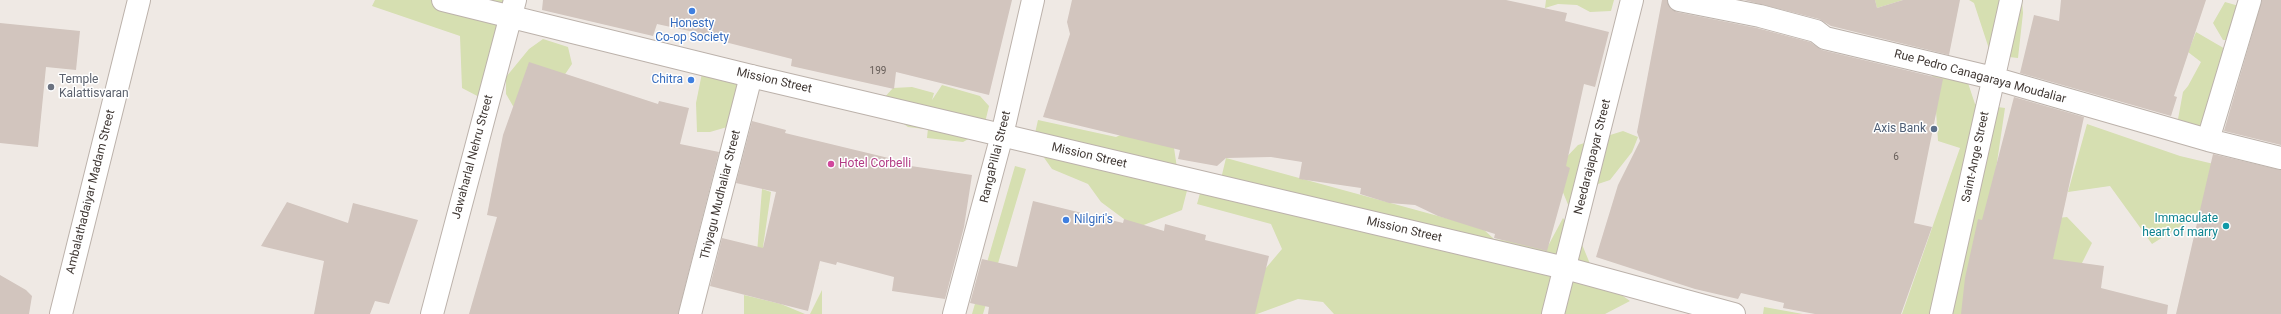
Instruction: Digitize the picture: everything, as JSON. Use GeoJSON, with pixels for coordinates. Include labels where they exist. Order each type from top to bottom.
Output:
{"type":"FeatureCollection","features":[{"type":"Feature","properties":{"kind":"street","name":"Ambalathadaiyar Madam Street"},"geometry":{"type":"LineString","coordinates":[[61,314],[139,0]]}},
{"type":"Feature","properties":{"kind":"street","name":"Mission Street"},"geometry":{"type":"LineString","coordinates":[[443,0],[513,8],[751,76],[1565,268],[1734,314]]}},
{"type":"Feature","properties":{"kind":"street","name":"RangaPillai Street"},"geometry":{"type":"LineString","coordinates":[[954,314],[1002,135],[1033,0]]}},
{"type":"Feature","properties":{"kind":"street","name":"Needarajapayar Street"},"geometry":{"type":"LineString","coordinates":[[1553,314],[1632,0]]}},
{"type":"Feature","properties":{"kind":"street","name":"Rue Pedro Canagaraya Moudaliar"},"geometry":{"type":"LineString","coordinates":[[1679,0],[1760,16],[1816,31],[1825,38],[1993,78],[2208,140],[2281,158]]}},
{"type":"Feature","properties":{"kind":"street","name":"Saint-Ange Street"},"geometry":{"type":"LineString","coordinates":[[1941,314],[2011,0]]}},
{"type":"Feature","properties":{"kind":"street"},"geometry":{"type":"LineString","coordinates":[[2208,140],[2250,0]]}},
{"type":"Feature","properties":{"kind":"street","name":"Jawaharlal Nehru Street"},"geometry":{"type":"LineString","coordinates":[[432,314],[513,8]]}},
{"type":"Feature","properties":{"kind":"street","name":"Thiyagu Mudhaliar Street"},"geometry":{"type":"LineString","coordinates":[[690,314],[751,76]]}},
{"type":"Feature","properties":{"kind":"green space"},"geometry":{"type":"Polygon","coordinates":[[[375,0],[511,0],[485,100],[462,88],[460,36],[372,6],[375,0]]]}},
{"type":"Feature","properties":{"kind":"green space"},"geometry":{"type":"Polygon","coordinates":[[[1546,0],[1614,0],[1611,11],[1590,12],[1577,5],[1558,4],[1545,8],[1546,0]]]}},
{"type":"Feature","properties":{"kind":"green space"},"geometry":{"type":"Polygon","coordinates":[[[1875,0],[1903,0],[1877,8],[1875,0]]]}},
{"type":"Feature","properties":{"kind":"green space"},"geometry":{"type":"Polygon","coordinates":[[[1969,0],[2022,0],[2023,13],[2018,58],[1991,55],[1974,3],[1969,0]]]}},
{"type":"Feature","properties":{"kind":"green space"},"geometry":{"type":"Polygon","coordinates":[[[2225,2],[2253,10],[2258,22],[2248,40],[2223,40],[2213,23],[2225,2]]]}},
{"type":"Feature","properties":{"kind":"green space"},"geometry":{"type":"Polygon","coordinates":[[[2196,32],[2239,57],[2201,138],[2190,146],[2176,130],[2183,92],[2188,86],[2201,62],[2188,52],[2196,32]]]}},
{"type":"Feature","properties":{"kind":"green space"},"geometry":{"type":"Polygon","coordinates":[[[543,39],[568,47],[572,64],[551,95],[535,113],[513,106],[506,94],[506,77],[529,49],[543,39]]]}},
{"type":"Feature","properties":{"kind":"green space"},"geometry":{"type":"Polygon","coordinates":[[[1938,70],[1966,77],[1975,104],[2005,108],[1991,203],[1964,314],[1902,314],[1960,148],[1938,141],[1936,111],[1923,87],[1938,70]]]}},
{"type":"Feature","properties":{"kind":"green space"},"geometry":{"type":"Polygon","coordinates":[[[702,73],[739,84],[734,125],[710,132],[697,132],[696,103],[702,73]]]}},
{"type":"Feature","properties":{"kind":"green space"},"geometry":{"type":"Polygon","coordinates":[[[942,85],[980,96],[989,106],[983,131],[963,142],[927,138],[930,108],[924,129],[908,127],[892,116],[883,99],[893,88],[912,87],[934,93],[932,100],[942,85]]]}},
{"type":"Feature","properties":{"kind":"green space"},"geometry":{"type":"Polygon","coordinates":[[[1038,120],[1116,137],[1145,124],[1173,141],[1177,168],[1190,179],[1182,210],[1136,228],[1101,202],[1088,184],[1052,169],[1033,142],[1038,120]]]}},
{"type":"Feature","properties":{"kind":"green space"},"geometry":{"type":"Polygon","coordinates":[[[2087,124],[2180,156],[2218,165],[2218,215],[2187,222],[2152,244],[2110,186],[2068,192],[2087,124]]]}},
{"type":"Feature","properties":{"kind":"green space"},"geometry":{"type":"Polygon","coordinates":[[[1623,131],[1638,137],[1632,152],[1610,180],[1598,184],[1581,206],[1569,207],[1560,185],[1560,164],[1578,145],[1623,131]]]}},
{"type":"Feature","properties":{"kind":"green space"},"geometry":{"type":"Polygon","coordinates":[[[1226,158],[1482,228],[1494,239],[1548,246],[1563,218],[1581,242],[1595,276],[1630,301],[1605,314],[1334,314],[1323,302],[1298,299],[1257,314],[1251,314],[1244,294],[1282,249],[1271,224],[1197,204],[1204,179],[1220,183],[1226,158]]]}},
{"type":"Feature","properties":{"kind":"green space"},"geometry":{"type":"Polygon","coordinates":[[[1015,166],[1026,169],[983,314],[972,314],[1015,166]]]}},
{"type":"Feature","properties":{"kind":"green space"},"geometry":{"type":"Polygon","coordinates":[[[762,189],[771,192],[763,247],[819,268],[799,285],[757,253],[762,189]]]}},
{"type":"Feature","properties":{"kind":"green space"},"geometry":{"type":"Polygon","coordinates":[[[2067,217],[2092,243],[2080,267],[2025,270],[2028,221],[2067,217]]]}},
{"type":"Feature","properties":{"kind":"green space"},"geometry":{"type":"Polygon","coordinates":[[[822,290],[822,314],[810,314],[822,290]]]}},
{"type":"Feature","properties":{"kind":"green space"},"geometry":{"type":"Polygon","coordinates":[[[744,295],[781,304],[805,314],[744,314],[744,295]]]}},
{"type":"Feature","properties":{"kind":"green space"},"geometry":{"type":"Polygon","coordinates":[[[1764,307],[1803,314],[1763,314],[1764,307]]]}},
{"type":"Feature","properties":{"kind":"building"},"geometry":{"type":"Polygon","coordinates":[[[543,0],[1012,0],[989,95],[896,72],[894,89],[791,66],[792,59],[717,40],[717,37],[657,24],[653,36],[542,10],[543,0]]]}},
{"type":"Feature","properties":{"kind":"building"},"geometry":{"type":"Polygon","coordinates":[[[1072,0],[1506,0],[1567,13],[1565,21],[1609,32],[1595,87],[1584,84],[1566,166],[1570,168],[1547,251],[1494,238],[1495,234],[1438,216],[1415,205],[1389,203],[1360,194],[1361,188],[1299,179],[1302,162],[1271,157],[1226,158],[1217,166],[1178,159],[1180,150],[1043,117],[1070,34],[1067,22],[1072,0]]]}},
{"type":"Feature","properties":{"kind":"building"},"geometry":{"type":"Polygon","coordinates":[[[1662,0],[1667,0],[1671,9],[1677,12],[1757,28],[1810,42],[1822,50],[1943,79],[1914,223],[1932,227],[1901,314],[1815,314],[1783,308],[1784,303],[1741,293],[1738,299],[1695,289],[1596,257],[1618,185],[1640,141],[1637,132],[1662,0]]]}},
{"type":"Feature","properties":{"kind":"building"},"geometry":{"type":"Polygon","coordinates":[[[1744,0],[1875,0],[1877,8],[1903,0],[1960,0],[1949,55],[1831,26],[1819,19],[1744,0]]]}},
{"type":"Feature","properties":{"kind":"building"},"geometry":{"type":"Polygon","coordinates":[[[2061,0],[2206,0],[2174,96],[2177,97],[2171,116],[2020,73],[2034,15],[2059,21],[2061,0]]]}},
{"type":"Feature","properties":{"kind":"building"},"geometry":{"type":"Polygon","coordinates":[[[2262,0],[2281,0],[2281,145],[2224,131],[2262,0]]]}},
{"type":"Feature","properties":{"kind":"building"},"geometry":{"type":"Polygon","coordinates":[[[0,23],[80,31],[76,70],[46,67],[38,147],[0,143],[0,23]]]}},
{"type":"Feature","properties":{"kind":"building"},"geometry":{"type":"Polygon","coordinates":[[[529,62],[658,104],[659,101],[689,108],[680,144],[719,152],[678,314],[469,314],[497,217],[487,215],[503,135],[529,62]]]}},
{"type":"Feature","properties":{"kind":"building"},"geometry":{"type":"Polygon","coordinates":[[[2014,97],[2084,117],[2053,259],[2104,266],[2101,288],[2168,305],[2167,314],[1961,314],[1965,278],[1978,219],[1982,220],[2014,97]]]}},
{"type":"Feature","properties":{"kind":"building"},"geometry":{"type":"Polygon","coordinates":[[[752,121],[786,130],[785,133],[905,162],[904,165],[972,175],[964,227],[945,299],[892,291],[894,277],[837,262],[836,265],[820,261],[808,311],[710,286],[722,238],[763,248],[776,192],[736,183],[752,121]]]}},
{"type":"Feature","properties":{"kind":"building"},"geometry":{"type":"Polygon","coordinates":[[[2213,154],[2281,170],[2281,314],[2176,314],[2213,154]]]}},
{"type":"Feature","properties":{"kind":"building"},"geometry":{"type":"Polygon","coordinates":[[[1033,201],[1123,223],[1124,219],[1164,231],[1165,224],[1206,235],[1205,240],[1269,256],[1255,314],[988,314],[989,307],[970,303],[982,259],[1017,267],[1033,201]]]}},
{"type":"Feature","properties":{"kind":"building"},"geometry":{"type":"Polygon","coordinates":[[[287,202],[348,223],[353,203],[418,220],[389,304],[375,301],[370,314],[314,314],[324,261],[261,246],[287,202]]]}},
{"type":"Feature","properties":{"kind":"building"},"geometry":{"type":"Polygon","coordinates":[[[0,275],[26,290],[32,296],[29,314],[0,314],[0,275]]]}},
{"type":"Feature","properties":{"kind":"place","name":"Honesty Co-op Society"},"geometry":{"type":"Point","coordinates":[692,11]}},
{"type":"Feature","properties":{"kind":"place","name":"Chitra"},"geometry":{"type":"Point","coordinates":[691,80]}},
{"type":"Feature","properties":{"kind":"place","name":"Temple Kalattisvaran"},"geometry":{"type":"Point","coordinates":[51,87]}},
{"type":"Feature","properties":{"kind":"place","name":"Axis Bank"},"geometry":{"type":"Point","coordinates":[1934,129]}},
{"type":"Feature","properties":{"kind":"place","name":"Hotel Corbelli"},"geometry":{"type":"Point","coordinates":[831,164]}},
{"type":"Feature","properties":{"kind":"place","name":"Nilgiri's"},"geometry":{"type":"Point","coordinates":[1066,220]}},
{"type":"Feature","properties":{"kind":"place","name":"Immaculate heart of marry"},"geometry":{"type":"Point","coordinates":[2226,226]}}]}
